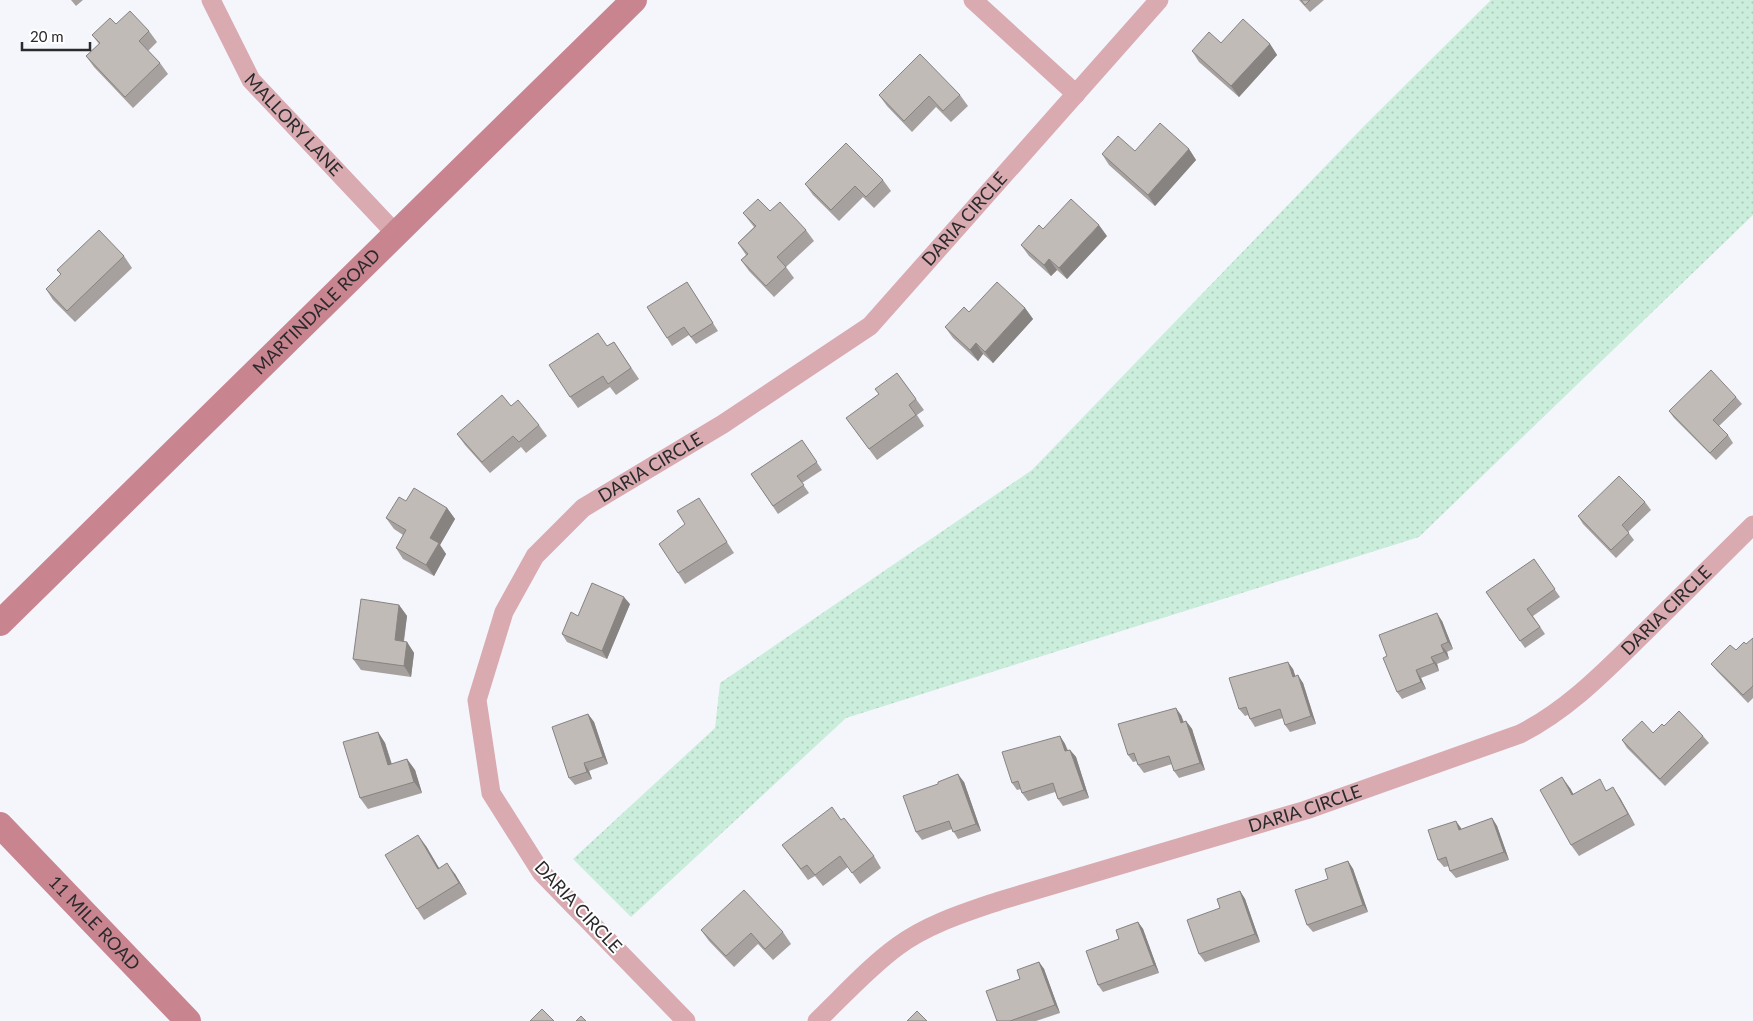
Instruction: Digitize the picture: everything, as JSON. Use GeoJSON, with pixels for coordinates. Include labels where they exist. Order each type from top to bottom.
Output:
{"type":"FeatureCollection","features":[{"type":"Feature","properties":{"kind":"street","name":"MALLORY LANE"},"geometry":{"type":"LineString","coordinates":[[211,0],[251,80],[397,235]]}},
{"type":"Feature","properties":{"kind":"street","name":"MARTINDALE ROAD"},"geometry":{"type":"LineString","coordinates":[[0,623],[397,235],[634,0]]}},
{"type":"Feature","properties":{"kind":"street"},"geometry":{"type":"LineString","coordinates":[[973,0],[1076,94]]}},
{"type":"Feature","properties":{"kind":"street","name":"DARIA CIRCLE"},"geometry":{"type":"LineString","coordinates":[[686,1021],[541,872],[491,793],[476,700],[504,612],[535,556],[583,508],[722,424],[870,326],[1159,0]]}},
{"type":"Feature","properties":{"kind":"street","name":"DARIA CIRCLE"},"geometry":{"type":"LineString","coordinates":[[817,1021],[898,945],[951,918],[999,901],[1306,810],[1520,734],[1566,706],[1595,680],[1753,525]]}},
{"type":"Feature","properties":{"kind":"street","name":"11 MILE ROAD"},"geometry":{"type":"LineString","coordinates":[[0,825],[188,1021]]}},
{"type":"Feature","properties":{"kind":"green space"},"geometry":{"type":"Polygon","coordinates":[[[1491,0],[1753,0],[1753,215],[1419,537],[846,718],[631,917],[573,859],[715,728],[720,683],[1032,470],[1366,124],[1491,0]]]}},
{"type":"Feature","properties":{"kind":"building"},"geometry":{"type":"Polygon","coordinates":[[[1301,0],[1310,0],[1305,5],[1301,0]]]}},
{"type":"Feature","properties":{"kind":"building"},"geometry":{"type":"Polygon","coordinates":[[[130,11],[149,31],[139,41],[160,63],[125,97],[86,56],[100,43],[92,35],[110,18],[116,24],[130,11]]]}},
{"type":"Feature","properties":{"kind":"building"},"geometry":{"type":"Polygon","coordinates":[[[1243,19],[1270,44],[1231,86],[1192,51],[1209,32],[1221,43],[1243,19]]]}},
{"type":"Feature","properties":{"kind":"building"},"geometry":{"type":"Polygon","coordinates":[[[920,54],[960,95],[943,111],[929,96],[904,121],[879,95],[920,54]]]}},
{"type":"Feature","properties":{"kind":"building"},"geometry":{"type":"Polygon","coordinates":[[[1160,123],[1189,149],[1148,195],[1102,154],[1118,136],[1135,151],[1160,123]]]}},
{"type":"Feature","properties":{"kind":"building"},"geometry":{"type":"Polygon","coordinates":[[[846,143],[883,180],[866,197],[855,186],[831,210],[805,184],[846,143]]]}},
{"type":"Feature","properties":{"kind":"building"},"geometry":{"type":"Polygon","coordinates":[[[758,199],[770,211],[780,202],[806,230],[777,257],[786,267],[766,286],[741,260],[748,254],[738,243],[756,226],[743,213],[758,199]]]}},
{"type":"Feature","properties":{"kind":"building"},"geometry":{"type":"Polygon","coordinates":[[[1071,199],[1099,225],[1059,268],[1049,259],[1044,265],[1021,245],[1039,225],[1043,229],[1071,199]]]}},
{"type":"Feature","properties":{"kind":"building"},"geometry":{"type":"Polygon","coordinates":[[[99,230],[124,256],[67,311],[46,289],[61,274],[57,270],[99,230]]]}},
{"type":"Feature","properties":{"kind":"building"},"geometry":{"type":"Polygon","coordinates":[[[687,282],[713,323],[691,337],[684,327],[667,338],[647,307],[687,282]]]}},
{"type":"Feature","properties":{"kind":"building"},"geometry":{"type":"Polygon","coordinates":[[[997,282],[1025,308],[985,352],[976,343],[970,350],[945,327],[964,307],[969,312],[997,282]]]}},
{"type":"Feature","properties":{"kind":"building"},"geometry":{"type":"Polygon","coordinates":[[[598,333],[607,346],[614,342],[631,368],[608,384],[603,376],[570,397],[549,365],[598,333]]]}},
{"type":"Feature","properties":{"kind":"building"},"geometry":{"type":"Polygon","coordinates":[[[1711,370],[1736,397],[1713,420],[1728,435],[1710,453],[1669,411],[1711,370]]]}},
{"type":"Feature","properties":{"kind":"building"},"geometry":{"type":"Polygon","coordinates":[[[897,373],[916,399],[909,405],[916,415],[869,449],[846,418],[879,394],[875,389],[897,373]]]}},
{"type":"Feature","properties":{"kind":"building"},"geometry":{"type":"Polygon","coordinates":[[[502,395],[511,406],[518,400],[539,425],[519,442],[513,436],[482,462],[457,434],[502,395]]]}},
{"type":"Feature","properties":{"kind":"building"},"geometry":{"type":"Polygon","coordinates":[[[802,440],[817,462],[797,476],[804,485],[773,506],[751,474],[802,440]]]}},
{"type":"Feature","properties":{"kind":"building"},"geometry":{"type":"Polygon","coordinates":[[[1619,476],[1645,502],[1622,525],[1629,533],[1611,550],[1578,516],[1619,476]]]}},
{"type":"Feature","properties":{"kind":"building"},"geometry":{"type":"Polygon","coordinates":[[[414,488],[447,508],[430,538],[439,543],[426,565],[396,548],[406,530],[386,518],[399,497],[406,501],[414,488]]]}},
{"type":"Feature","properties":{"kind":"building"},"geometry":{"type":"Polygon","coordinates":[[[699,498],[727,542],[678,573],[659,544],[685,524],[677,511],[699,498]]]}},
{"type":"Feature","properties":{"kind":"building"},"geometry":{"type":"Polygon","coordinates":[[[1534,559],[1555,589],[1527,609],[1540,627],[1520,641],[1486,592],[1534,559]]]}},
{"type":"Feature","properties":{"kind":"building"},"geometry":{"type":"Polygon","coordinates":[[[592,583],[624,597],[602,651],[562,634],[571,612],[578,616],[592,583]]]}},
{"type":"Feature","properties":{"kind":"building"},"geometry":{"type":"Polygon","coordinates":[[[361,599],[399,605],[395,640],[407,642],[404,666],[353,659],[361,599]]]}},
{"type":"Feature","properties":{"kind":"building"},"geometry":{"type":"Polygon","coordinates":[[[1437,613],[1448,642],[1441,645],[1444,652],[1431,657],[1434,663],[1416,670],[1421,682],[1397,692],[1383,658],[1387,656],[1379,635],[1437,613]]]}},
{"type":"Feature","properties":{"kind":"building"},"geometry":{"type":"Polygon","coordinates":[[[1753,638],[1753,686],[1743,695],[1711,664],[1730,645],[1736,650],[1744,642],[1746,644],[1753,638]]]}},
{"type":"Feature","properties":{"kind":"building"},"geometry":{"type":"Polygon","coordinates":[[[1288,662],[1293,677],[1298,675],[1311,716],[1285,725],[1280,709],[1250,719],[1246,707],[1239,709],[1229,678],[1288,662]]]}},
{"type":"Feature","properties":{"kind":"building"},"geometry":{"type":"Polygon","coordinates":[[[1176,708],[1181,723],[1186,721],[1200,763],[1174,771],[1169,756],[1138,765],[1134,753],[1128,755],[1118,724],[1176,708]]]}},
{"type":"Feature","properties":{"kind":"building"},"geometry":{"type":"Polygon","coordinates":[[[1679,711],[1703,736],[1660,779],[1622,740],[1642,721],[1653,733],[1662,724],[1664,726],[1679,711]]]}},
{"type":"Feature","properties":{"kind":"building"},"geometry":{"type":"Polygon","coordinates":[[[588,714],[603,757],[584,763],[587,772],[569,778],[552,727],[588,714]]]}},
{"type":"Feature","properties":{"kind":"building"},"geometry":{"type":"Polygon","coordinates":[[[378,732],[388,765],[407,759],[414,782],[360,798],[343,742],[378,732]]]}},
{"type":"Feature","properties":{"kind":"building"},"geometry":{"type":"Polygon","coordinates":[[[1060,736],[1065,751],[1070,750],[1084,790],[1058,799],[1053,783],[1022,793],[1018,781],[1012,783],[1002,752],[1060,736]]]}},
{"type":"Feature","properties":{"kind":"building"},"geometry":{"type":"Polygon","coordinates":[[[958,774],[976,824],[953,832],[949,821],[916,832],[903,796],[938,784],[938,782],[958,774]]]}},
{"type":"Feature","properties":{"kind":"building"},"geometry":{"type":"Polygon","coordinates":[[[1562,777],[1572,795],[1600,779],[1606,791],[1613,787],[1628,814],[1571,845],[1540,790],[1562,777]]]}},
{"type":"Feature","properties":{"kind":"building"},"geometry":{"type":"Polygon","coordinates":[[[832,807],[841,820],[844,818],[874,856],[852,873],[840,856],[815,875],[807,865],[801,869],[782,845],[832,807]]]}},
{"type":"Feature","properties":{"kind":"building"},"geometry":{"type":"Polygon","coordinates":[[[1492,818],[1504,852],[1450,871],[1446,857],[1438,860],[1428,830],[1456,821],[1459,830],[1492,818]]]}},
{"type":"Feature","properties":{"kind":"building"},"geometry":{"type":"Polygon","coordinates":[[[418,835],[438,869],[447,863],[459,883],[417,909],[385,855],[418,835]]]}},
{"type":"Feature","properties":{"kind":"building"},"geometry":{"type":"Polygon","coordinates":[[[1348,861],[1363,905],[1307,925],[1295,890],[1328,879],[1325,869],[1348,861]]]}},
{"type":"Feature","properties":{"kind":"building"},"geometry":{"type":"Polygon","coordinates":[[[744,890],[783,932],[765,949],[751,933],[726,956],[701,930],[744,890]]]}},
{"type":"Feature","properties":{"kind":"building"},"geometry":{"type":"Polygon","coordinates":[[[1240,891],[1255,934],[1199,954],[1187,920],[1220,908],[1217,899],[1240,891]]]}},
{"type":"Feature","properties":{"kind":"building"},"geometry":{"type":"Polygon","coordinates":[[[1138,922],[1154,965],[1098,985],[1086,951],[1119,939],[1116,930],[1138,922]]]}},
{"type":"Feature","properties":{"kind":"building"},"geometry":{"type":"Polygon","coordinates":[[[1039,962],[1055,1005],[1010,1021],[997,1021],[986,991],[1020,979],[1017,970],[1039,962]]]}},
{"type":"Feature","properties":{"kind":"building"},"geometry":{"type":"Polygon","coordinates":[[[542,1009],[554,1021],[530,1021],[542,1009]]]}},
{"type":"Feature","properties":{"kind":"building"},"geometry":{"type":"Polygon","coordinates":[[[917,1011],[927,1021],[907,1021],[917,1011]]]}},
{"type":"Feature","properties":{"kind":"building"},"geometry":{"type":"Polygon","coordinates":[[[581,1016],[586,1021],[576,1021],[581,1016]]]}}]}
